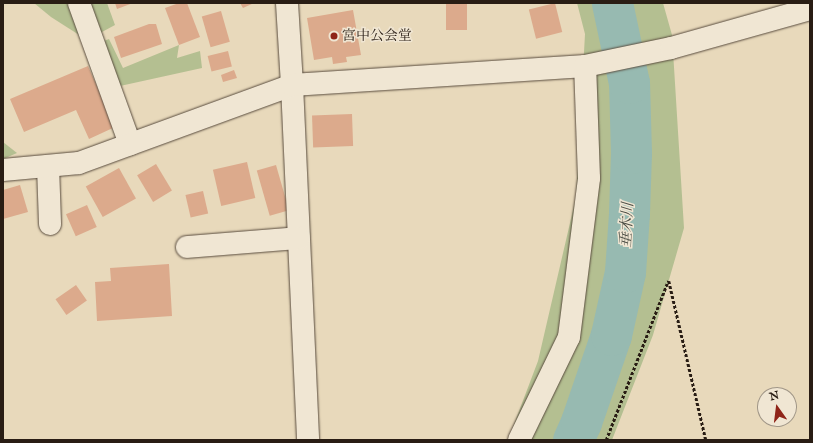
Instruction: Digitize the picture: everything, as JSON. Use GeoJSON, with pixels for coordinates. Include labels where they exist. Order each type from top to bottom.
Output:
{"type":"FeatureCollection","features":[{"type":"Feature","properties":{"kind":"street"},"geometry":{"type":"LineString","coordinates":[[79,3],[130,144]]}},
{"type":"Feature","properties":{"kind":"street"},"geometry":{"type":"LineString","coordinates":[[287,3],[308,440]]}},
{"type":"Feature","properties":{"kind":"street"},"geometry":{"type":"LineString","coordinates":[[3,170],[79,163],[292,85],[585,66],[671,48],[810,9]]}},
{"type":"Feature","properties":{"kind":"street"},"geometry":{"type":"LineString","coordinates":[[519,440],[568,337],[589,178],[585,66]]}},
{"type":"Feature","properties":{"kind":"street"},"geometry":{"type":"LineString","coordinates":[[48,166],[50,224]]}},
{"type":"Feature","properties":{"kind":"street"},"geometry":{"type":"LineString","coordinates":[[187,247],[299,238]]}},
{"type":"Feature","properties":{"kind":"path"},"geometry":{"type":"LineString","coordinates":[[606,440],[668,281],[706,440]]}},
{"type":"Feature","properties":{"kind":"green space"},"geometry":{"type":"Polygon","coordinates":[[[34,3],[107,3],[115,25],[87,40],[51,17],[34,3]]]}},
{"type":"Feature","properties":{"kind":"green space"},"geometry":{"type":"Polygon","coordinates":[[[577,3],[663,3],[672,35],[684,228],[653,335],[612,440],[508,440],[538,361],[576,197],[585,34],[577,3]]]}},
{"type":"Feature","properties":{"kind":"green space"},"geometry":{"type":"Polygon","coordinates":[[[109,39],[123,68],[179,45],[177,58],[200,51],[202,68],[120,86],[101,42],[109,39]]]}},
{"type":"Feature","properties":{"kind":"green space"},"geometry":{"type":"Polygon","coordinates":[[[3,142],[17,153],[3,159],[3,142]]]}},
{"type":"Feature","properties":{"kind":"building"},"geometry":{"type":"Polygon","coordinates":[[[115,3],[133,3],[117,9],[115,3]]]}},
{"type":"Feature","properties":{"kind":"building"},"geometry":{"type":"Polygon","coordinates":[[[179,3],[187,3],[200,37],[179,45],[165,8],[179,3]]]}},
{"type":"Feature","properties":{"kind":"building"},"geometry":{"type":"Polygon","coordinates":[[[240,3],[254,3],[243,8],[240,3]]]}},
{"type":"Feature","properties":{"kind":"building"},"geometry":{"type":"Polygon","coordinates":[[[446,3],[467,3],[467,30],[446,30],[446,3]]]}},
{"type":"Feature","properties":{"kind":"building"},"geometry":{"type":"Polygon","coordinates":[[[555,3],[562,32],[536,39],[529,10],[555,3]]]}},
{"type":"Feature","properties":{"kind":"building","name":"宮中公会堂"},"geometry":{"type":"Polygon","coordinates":[[[353,10],[361,55],[346,57],[347,62],[333,64],[332,57],[314,60],[307,18],[353,10]]]}},
{"type":"Feature","properties":{"kind":"building"},"geometry":{"type":"Polygon","coordinates":[[[221,11],[230,42],[211,47],[202,17],[221,11]]]}},
{"type":"Feature","properties":{"kind":"building"},"geometry":{"type":"Polygon","coordinates":[[[149,24],[156,24],[162,44],[121,58],[114,37],[149,24]]]}},
{"type":"Feature","properties":{"kind":"building"},"geometry":{"type":"Polygon","coordinates":[[[228,51],[232,67],[211,72],[208,56],[228,51]]]}},
{"type":"Feature","properties":{"kind":"building"},"geometry":{"type":"Polygon","coordinates":[[[88,66],[115,127],[89,139],[76,110],[24,132],[10,99],[88,66]]]}},
{"type":"Feature","properties":{"kind":"building"},"geometry":{"type":"Polygon","coordinates":[[[234,70],[237,78],[223,82],[221,75],[234,70]]]}},
{"type":"Feature","properties":{"kind":"building"},"geometry":{"type":"Polygon","coordinates":[[[352,114],[353,146],[313,147],[312,115],[352,114]]]}},
{"type":"Feature","properties":{"kind":"building"},"geometry":{"type":"Polygon","coordinates":[[[247,162],[255,198],[221,206],[213,170],[247,162]]]}},
{"type":"Feature","properties":{"kind":"building"},"geometry":{"type":"Polygon","coordinates":[[[156,164],[172,191],[153,202],[137,175],[156,164]]]}},
{"type":"Feature","properties":{"kind":"building"},"geometry":{"type":"Polygon","coordinates":[[[276,165],[289,210],[270,216],[257,171],[276,165]]]}},
{"type":"Feature","properties":{"kind":"building"},"geometry":{"type":"Polygon","coordinates":[[[119,168],[136,199],[103,217],[86,186],[119,168]]]}},
{"type":"Feature","properties":{"kind":"building"},"geometry":{"type":"Polygon","coordinates":[[[20,185],[28,212],[3,219],[3,190],[20,185]]]}},
{"type":"Feature","properties":{"kind":"building"},"geometry":{"type":"Polygon","coordinates":[[[203,191],[208,213],[191,217],[185,195],[203,191]]]}},
{"type":"Feature","properties":{"kind":"building"},"geometry":{"type":"Polygon","coordinates":[[[87,205],[97,227],[76,236],[66,214],[87,205]]]}},
{"type":"Feature","properties":{"kind":"building"},"geometry":{"type":"Polygon","coordinates":[[[169,264],[172,316],[97,321],[95,282],[111,281],[110,268],[169,264]]]}},
{"type":"Feature","properties":{"kind":"building"},"geometry":{"type":"Polygon","coordinates":[[[76,285],[87,301],[66,315],[56,299],[76,285]]]}},
{"type":"Feature","properties":{"kind":"waterway","name":"垂木川"},"geometry":{"type":"LineString","coordinates":[[573,440],[581,422],[611,335],[625,272],[631,153],[629,83],[612,3]]}},
{"type":"Feature","properties":{"kind":"place","name":"宮中公会堂"},"geometry":{"type":"Point","coordinates":[334,36]}}]}
